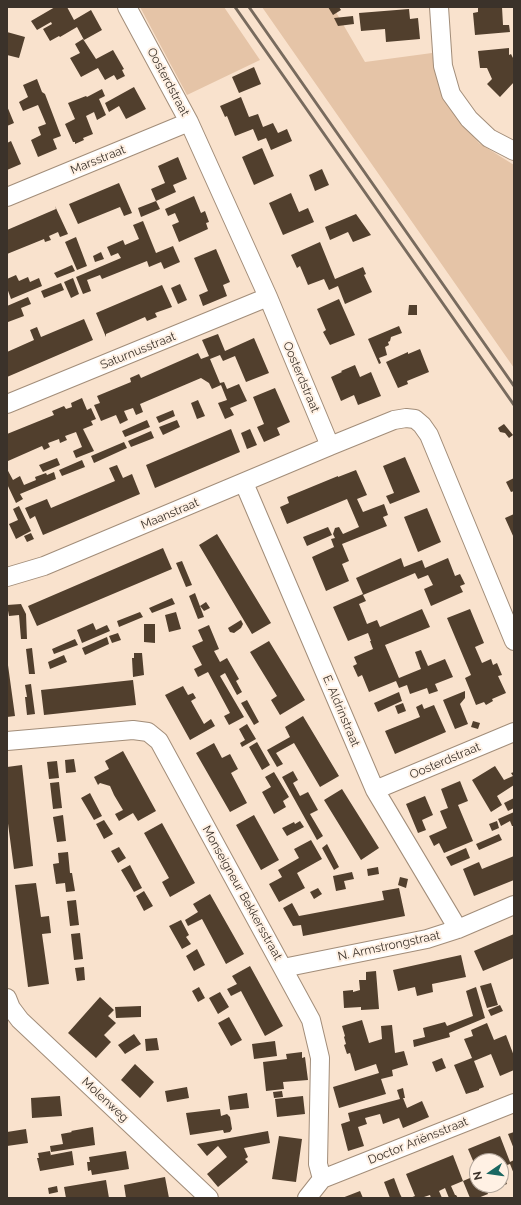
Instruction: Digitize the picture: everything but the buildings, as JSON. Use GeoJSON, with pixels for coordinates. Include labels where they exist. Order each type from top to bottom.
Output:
{"type":"FeatureCollection","features":[{"type":"Feature","properties":{"kind":"street","name":"Oosterdstraat"},"geometry":{"type":"LineString","coordinates":[[127,7],[189,122],[268,297],[330,446]]}},
{"type":"Feature","properties":{"kind":"street"},"geometry":{"type":"LineString","coordinates":[[439,7],[443,66],[452,94],[468,119],[490,138],[514,151]]}},
{"type":"Feature","properties":{"kind":"street","name":"Marsstraat"},"geometry":{"type":"LineString","coordinates":[[7,197],[189,122]]}},
{"type":"Feature","properties":{"kind":"street","name":"Saturnusstraat"},"geometry":{"type":"LineString","coordinates":[[7,404],[268,297]]}},
{"type":"Feature","properties":{"kind":"street"},"geometry":{"type":"LineString","coordinates":[[330,446],[394,420],[406,418],[415,419],[422,425],[429,434],[514,641]]}},
{"type":"Feature","properties":{"kind":"street","name":"Maanstraat"},"geometry":{"type":"LineString","coordinates":[[7,577],[44,566],[330,446]]}},
{"type":"Feature","properties":{"kind":"street","name":"E. Aldrinstraat"},"geometry":{"type":"LineString","coordinates":[[244,483],[375,790],[458,929]]}},
{"type":"Feature","properties":{"kind":"street","name":"Monseigneur Bekkersstraat"},"geometry":{"type":"LineString","coordinates":[[7,741],[133,730],[148,732],[159,741],[311,1020],[320,1058],[318,1164],[322,1180]]}},
{"type":"Feature","properties":{"kind":"street","name":"Oosterdstraat"},"geometry":{"type":"LineString","coordinates":[[375,790],[514,732]]}},
{"type":"Feature","properties":{"kind":"street","name":"N. Armstrongstraat"},"geometry":{"type":"LineString","coordinates":[[283,968],[427,940],[458,929],[514,905]]}},
{"type":"Feature","properties":{"kind":"street","name":"Molenweg"},"geometry":{"type":"LineString","coordinates":[[7,998],[11,1008],[20,1020],[209,1198]]}},
{"type":"Feature","properties":{"kind":"street","name":"Doctor Ariënsstraat"},"geometry":{"type":"LineString","coordinates":[[322,1180],[514,1103]]}},
{"type":"Feature","properties":{"kind":"street"},"geometry":{"type":"LineString","coordinates":[[307,1198],[322,1180]]}},
{"type":"Feature","properties":{"kind":"shaded area"},"geometry":{"type":"Polygon","coordinates":[[[140,7],[224,7],[260,60],[187,95],[140,7]]]}},
{"type":"Feature","properties":{"kind":"shaded area"},"geometry":{"type":"Polygon","coordinates":[[[262,7],[333,7],[365,62],[432,53],[439,87],[459,120],[479,143],[514,165],[514,368],[262,7]]]}},
{"type":"Feature","properties":{"kind":"railway"},"geometry":{"type":"LineString","coordinates":[[235,7],[514,405]]}},
{"type":"Feature","properties":{"kind":"railway"},"geometry":{"type":"LineString","coordinates":[[249,7],[514,386]]}}]}
